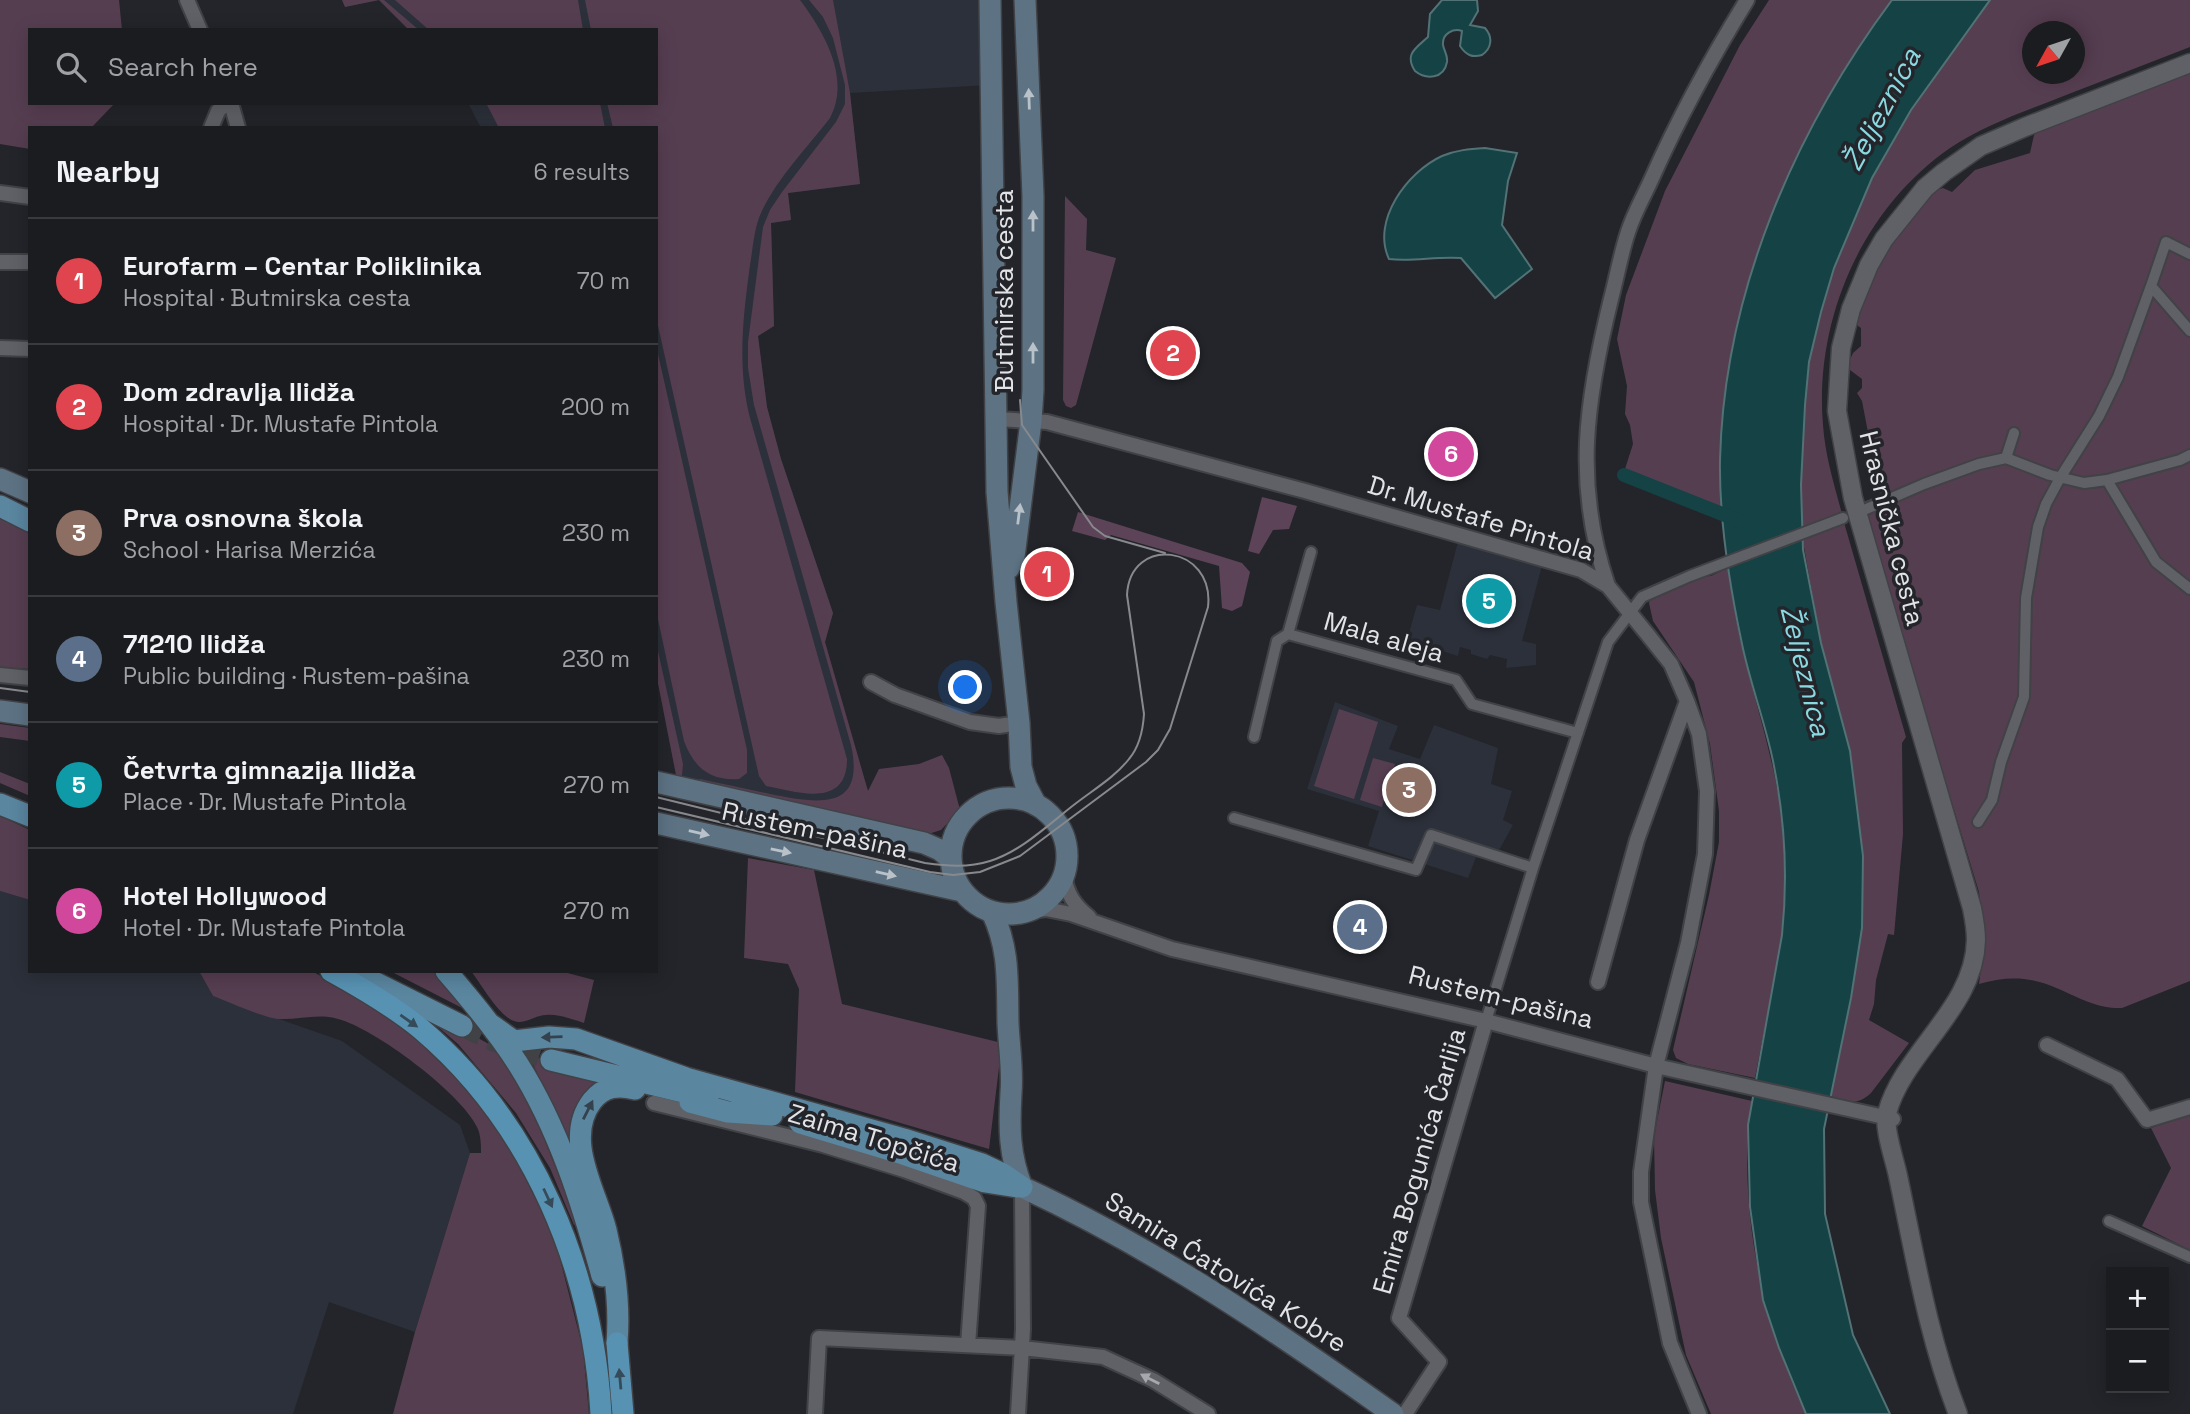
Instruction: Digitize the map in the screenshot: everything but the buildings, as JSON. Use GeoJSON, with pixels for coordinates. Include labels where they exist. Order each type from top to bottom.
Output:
{"type":"FeatureCollection","features":[{"type":"Feature","properties":{"kind":"highway"},"geometry":{"type":"LineString","coordinates":[[334,973],[418,1027],[466,1073],[510,1128],[545,1192],[566,1241],[586,1306],[600,1388],[601,1414]]}},
{"type":"Feature","properties":{"kind":"highway"},"geometry":{"type":"LineString","coordinates":[[617,1343],[623,1414]]}},
{"type":"Feature","properties":{"kind":"main road","name":"Butmirska cesta"},"geometry":{"type":"LineString","coordinates":[[990,0],[997,492],[1021,768],[1026,786],[1037,804]]}},
{"type":"Feature","properties":{"kind":"main road","name":"Butmirska cesta"},"geometry":{"type":"LineString","coordinates":[[1004,580],[1014,556],[1031,421],[1033,195],[1025,0]]}},
{"type":"Feature","properties":{"kind":"main road"},"geometry":{"type":"LineString","coordinates":[[0,479],[28,491]]}},
{"type":"Feature","properties":{"kind":"main road"},"geometry":{"type":"LineString","coordinates":[[0,506],[28,520]]}},
{"type":"Feature","properties":{"kind":"main road"},"geometry":{"type":"LineString","coordinates":[[0,711],[28,715]]}},
{"type":"Feature","properties":{"kind":"main road"},"geometry":{"type":"LineString","coordinates":[[992,800],[1008,788],[1021,768]]}},
{"type":"Feature","properties":{"kind":"main road","name":"Rustem-pašina"},"geometry":{"type":"LineString","coordinates":[[658,782],[924,843],[950,858]]}},
{"type":"Feature","properties":{"kind":"main road"},"geometry":{"type":"LineString","coordinates":[[1007,956],[1017,923],[1027,912],[1051,897],[1064,875],[1067,850],[1065,838],[1054,819],[1037,804],[1007,797],[992,800],[978,806],[957,828],[950,858],[953,875],[962,891],[981,908],[1003,915],[1027,912]]}},
{"type":"Feature","properties":{"kind":"main road"},"geometry":{"type":"LineString","coordinates":[[0,804],[28,816]]}},
{"type":"Feature","properties":{"kind":"main road","name":"Rustem-pašina"},"geometry":{"type":"LineString","coordinates":[[658,823],[962,891]]}},
{"type":"Feature","properties":{"kind":"main road","name":"Rustem-pašina"},"geometry":{"type":"LineString","coordinates":[[924,843],[936,840],[957,828]]}},
{"type":"Feature","properties":{"kind":"main road"},"geometry":{"type":"LineString","coordinates":[[992,912],[1002,933],[1007,956],[1011,1093],[1009,1140],[1013,1165],[1022,1188]]}},
{"type":"Feature","properties":{"kind":"main road"},"geometry":{"type":"LineString","coordinates":[[356,973],[462,1026]]}},
{"type":"Feature","properties":{"kind":"main road"},"geometry":{"type":"LineString","coordinates":[[448,973],[490,1024],[520,1066],[547,1118],[586,1218],[609,1301],[617,1343]]}},
{"type":"Feature","properties":{"kind":"main road"},"geometry":{"type":"LineString","coordinates":[[490,1024],[514,1041],[549,1037],[576,1039],[686,1077],[892,1135],[982,1164],[1003,1174],[1022,1188]]}},
{"type":"Feature","properties":{"kind":"main road"},"geometry":{"type":"LineString","coordinates":[[551,1059],[772,1115],[903,1154],[985,1182],[1022,1188]]}},
{"type":"Feature","properties":{"kind":"main road"},"geometry":{"type":"LineString","coordinates":[[617,1343],[619,1320],[606,1230],[582,1158],[582,1121],[587,1108],[606,1088],[619,1086],[728,1112],[772,1115]]}},
{"type":"Feature","properties":{"kind":"main road"},"geometry":{"type":"LineString","coordinates":[[1011,1093],[1019,1112],[1024,1167],[1022,1188]]}},
{"type":"Feature","properties":{"kind":"main road"},"geometry":{"type":"LineString","coordinates":[[982,1164],[995,1159],[1009,1140]]}},
{"type":"Feature","properties":{"kind":"main road","name":"Samira Ćatovića Kobre"},"geometry":{"type":"LineString","coordinates":[[1022,1188],[1087,1217],[1132,1243],[1264,1325],[1394,1414]]}},
{"type":"Feature","properties":{"kind":"street"},"geometry":{"type":"LineString","coordinates":[[187,0],[199,28]]}},
{"type":"Feature","properties":{"kind":"street"},"geometry":{"type":"LineString","coordinates":[[1608,586],[1595,549],[1587,500],[1588,414],[1597,355],[1628,231],[1683,115],[1747,0]]}},
{"type":"Feature","properties":{"kind":"street","name":"Hrasnička cesta"},"geometry":{"type":"LineString","coordinates":[[1889,1118],[1900,1082],[1952,1007],[1972,968],[1976,940],[1972,908],[1850,515],[1837,411],[1841,348],[1851,309],[1869,265],[1884,239],[1925,188],[1965,155],[2025,127],[2190,63]]}},
{"type":"Feature","properties":{"kind":"street"},"geometry":{"type":"LineString","coordinates":[[212,126],[218,111],[224,105]]}},
{"type":"Feature","properties":{"kind":"street"},"geometry":{"type":"LineString","coordinates":[[231,105],[237,126]]}},
{"type":"Feature","properties":{"kind":"street"},"geometry":{"type":"LineString","coordinates":[[0,193],[28,197]]}},
{"type":"Feature","properties":{"kind":"street"},"geometry":{"type":"LineString","coordinates":[[1978,822],[1992,800],[2001,762],[2022,706],[2026,598],[2032,549],[2046,504],[2099,416],[2113,386],[2166,242],[2190,254]]}},
{"type":"Feature","properties":{"kind":"street"},"geometry":{"type":"LineString","coordinates":[[0,262],[28,262]]}},
{"type":"Feature","properties":{"kind":"street"},"geometry":{"type":"LineString","coordinates":[[2151,286],[2190,331]]}},
{"type":"Feature","properties":{"kind":"street"},"geometry":{"type":"LineString","coordinates":[[0,348],[28,349]]}},
{"type":"Feature","properties":{"kind":"street","name":"Dr. Mustafe Pintola"},"geometry":{"type":"LineString","coordinates":[[997,419],[1047,422],[1305,491],[1581,570],[1608,586],[1671,664],[1699,734],[1707,791],[1705,854],[1641,1172],[1641,1202],[1670,1343],[1699,1414]]}},
{"type":"Feature","properties":{"kind":"street"},"geometry":{"type":"LineString","coordinates":[[2006,458],[2014,433]]}},
{"type":"Feature","properties":{"kind":"street"},"geometry":{"type":"LineString","coordinates":[[1486,1021],[1533,868],[1608,642],[1642,597],[1979,464],[2006,458],[2060,478],[2084,483],[2107,480],[2190,455]]}},
{"type":"Feature","properties":{"kind":"street"},"geometry":{"type":"LineString","coordinates":[[2107,480],[2151,555],[2161,568],[2190,589]]}},
{"type":"Feature","properties":{"kind":"street"},"geometry":{"type":"LineString","coordinates":[[1254,737],[1277,641],[1288,634],[1311,552]]}},
{"type":"Feature","properties":{"kind":"street","name":"Mala aleja"},"geometry":{"type":"LineString","coordinates":[[1288,634],[1456,680],[1472,704],[1577,733]]}},
{"type":"Feature","properties":{"kind":"street"},"geometry":{"type":"LineString","coordinates":[[0,675],[28,678]]}},
{"type":"Feature","properties":{"kind":"street"},"geometry":{"type":"LineString","coordinates":[[871,682],[906,699],[970,722],[999,726],[1019,723]]}},
{"type":"Feature","properties":{"kind":"street"},"geometry":{"type":"LineString","coordinates":[[1598,982],[1637,840],[1687,701]]}},
{"type":"Feature","properties":{"kind":"street"},"geometry":{"type":"LineString","coordinates":[[1234,818],[1416,870],[1431,835],[1533,868]]}},
{"type":"Feature","properties":{"kind":"street","name":"Rustem-pašina"},"geometry":{"type":"LineString","coordinates":[[1064,875],[1066,889],[1076,907],[1098,925]]}},
{"type":"Feature","properties":{"kind":"street","name":"Rustem-pašina"},"geometry":{"type":"LineString","coordinates":[[1027,912],[1046,909],[1071,914],[1172,949],[1486,1021],[1662,1067],[1889,1118]]}},
{"type":"Feature","properties":{"kind":"street","name":"Emira Bogunića Čarlija"},"geometry":{"type":"LineString","coordinates":[[1405,1414],[1439,1362],[1399,1318],[1486,1021]]}},
{"type":"Feature","properties":{"kind":"street"},"geometry":{"type":"LineString","coordinates":[[2047,1045],[2118,1079],[2147,1120],[2190,1107]]}},
{"type":"Feature","properties":{"kind":"street","name":"Zaima Topčića"},"geometry":{"type":"LineString","coordinates":[[654,1103],[823,1145],[942,1183],[974,1198],[978,1206],[968,1345]]}},
{"type":"Feature","properties":{"kind":"street"},"geometry":{"type":"LineString","coordinates":[[1889,1118],[1891,1144],[1930,1328],[1958,1414]]}},
{"type":"Feature","properties":{"kind":"street"},"geometry":{"type":"LineString","coordinates":[[1017,1414],[1022,1348],[1022,1188]]}},
{"type":"Feature","properties":{"kind":"street"},"geometry":{"type":"LineString","coordinates":[[2109,1222],[2190,1257]]}},
{"type":"Feature","properties":{"kind":"street"},"geometry":{"type":"LineString","coordinates":[[815,1414],[820,1338],[1022,1348],[1103,1357],[1153,1380],[1193,1410],[1208,1414]]}},
{"type":"Feature","properties":{"kind":"shaded area"},"geometry":{"type":"Polygon","coordinates":[[[0,0],[119,0],[122,28],[28,28],[28,105],[113,105],[93,126],[28,126],[28,149],[0,144],[0,0]]]}},
{"type":"Feature","properties":{"kind":"shaded area"},"geometry":{"type":"Polygon","coordinates":[[[342,0],[379,0],[345,7],[342,0]]]}},
{"type":"Feature","properties":{"kind":"shaded area"},"geometry":{"type":"Polygon","coordinates":[[[342,0],[379,0],[345,7],[342,0]]]}},
{"type":"Feature","properties":{"kind":"shaded area"},"geometry":{"type":"Polygon","coordinates":[[[379,0],[985,0],[989,85],[850,93],[860,184],[788,193],[791,220],[771,223],[774,326],[758,336],[767,407],[781,459],[833,613],[825,642],[858,761],[880,826],[677,780],[658,683],[658,126],[480,126],[469,105],[658,105],[658,28],[407,28],[379,0]]]}},
{"type":"Feature","properties":{"kind":"shaded area"},"geometry":{"type":"Polygon","coordinates":[[[379,0],[384,0],[417,28],[407,28],[379,0]]]}},
{"type":"Feature","properties":{"kind":"shaded area"},"geometry":{"type":"Polygon","coordinates":[[[395,0],[578,0],[583,28],[427,28],[395,0]]]}},
{"type":"Feature","properties":{"kind":"shaded area"},"geometry":{"type":"Polygon","coordinates":[[[585,0],[800,0],[818,26],[832,56],[838,87],[830,118],[784,175],[759,219],[750,265],[742,342],[750,418],[847,759],[845,775],[839,785],[830,791],[805,793],[766,786],[759,776],[658,326],[658,126],[613,126],[607,105],[658,105],[658,28],[591,28],[585,0]]]}},
{"type":"Feature","properties":{"kind":"shaded area"},"geometry":{"type":"Polygon","coordinates":[[[809,0],[833,0],[850,93],[860,184],[788,193],[791,220],[771,223],[774,326],[758,336],[767,407],[781,459],[833,613],[825,642],[868,791],[879,769],[919,764],[942,755],[949,768],[960,810],[941,830],[925,835],[694,783],[700,779],[804,800],[820,800],[844,793],[851,783],[854,767],[851,745],[754,405],[748,368],[748,342],[763,227],[782,192],[836,122],[845,104],[845,85],[833,38],[823,17],[809,0]]]}},
{"type":"Feature","properties":{"kind":"shaded area"},"geometry":{"type":"Polygon","coordinates":[[[1769,0],[1892,0],[1852,58],[1817,117],[1787,178],[1762,241],[1743,306],[1729,372],[1722,441],[1722,511],[1624,472],[1633,444],[1625,414],[1627,386],[1617,339],[1626,295],[1665,191],[1740,45],[1769,0]]]}},
{"type":"Feature","properties":{"kind":"shaded area"},"geometry":{"type":"Polygon","coordinates":[[[1990,0],[2190,0],[2190,47],[1976,132],[1950,148],[1919,173],[1892,202],[1869,235],[1850,270],[1836,307],[1827,346],[1822,385],[1823,425],[1842,514],[1801,529],[1806,384],[1824,299],[1848,231],[1863,198],[1895,135],[1921,94],[1990,0]]]}},
{"type":"Feature","properties":{"kind":"shaded area"},"geometry":{"type":"Polygon","coordinates":[[[2190,70],[2190,981],[2122,1008],[2112,1008],[2093,1004],[2032,980],[2005,979],[1979,984],[1984,945],[1979,892],[1861,503],[1880,495],[1862,401],[1857,393],[1862,388],[1862,379],[1850,370],[1848,364],[1853,353],[1861,346],[1861,328],[1854,323],[1873,279],[1896,238],[1931,194],[1943,188],[1952,192],[1975,170],[2030,153],[2034,135],[2043,127],[2190,70]]]}},
{"type":"Feature","properties":{"kind":"shaded area"},"geometry":{"type":"Polygon","coordinates":[[[487,105],[600,105],[605,126],[498,126],[487,105]]]}},
{"type":"Feature","properties":{"kind":"shaded area"},"geometry":{"type":"Polygon","coordinates":[[[1065,196],[1087,219],[1086,250],[1116,258],[1076,405],[1071,408],[1066,406],[1063,400],[1065,196]]]}},
{"type":"Feature","properties":{"kind":"shaded area"},"geometry":{"type":"Polygon","coordinates":[[[658,354],[747,750],[747,773],[739,779],[711,775],[698,765],[684,741],[658,619],[658,354]]]}},
{"type":"Feature","properties":{"kind":"shaded area"},"geometry":{"type":"Polygon","coordinates":[[[1262,497],[1297,506],[1289,529],[1273,530],[1259,554],[1248,551],[1262,497]]]}},
{"type":"Feature","properties":{"kind":"shaded area"},"geometry":{"type":"Polygon","coordinates":[[[1078,512],[1242,563],[1250,572],[1242,606],[1232,611],[1222,608],[1219,566],[1111,535],[1105,540],[1072,531],[1078,512]]]}},
{"type":"Feature","properties":{"kind":"shaded area"},"geometry":{"type":"Polygon","coordinates":[[[0,518],[28,533],[28,669],[0,667],[0,518]]]}},
{"type":"Feature","properties":{"kind":"shaded area"},"geometry":{"type":"Polygon","coordinates":[[[1843,519],[1906,737],[1902,743],[1903,834],[1894,935],[1888,934],[1869,1020],[1909,1043],[1871,1093],[1852,1102],[1831,1096],[1862,928],[1863,856],[1850,751],[1821,643],[1802,536],[1843,519]]]}},
{"type":"Feature","properties":{"kind":"shaded area"},"geometry":{"type":"Polygon","coordinates":[[[1459,538],[1543,562],[1522,641],[1536,644],[1536,665],[1506,668],[1507,659],[1490,655],[1487,659],[1460,647],[1458,656],[1407,640],[1417,605],[1440,610],[1459,538]]]}},
{"type":"Feature","properties":{"kind":"shaded area"},"geometry":{"type":"Polygon","coordinates":[[[1728,568],[1742,647],[1773,770],[1785,846],[1782,934],[1755,1078],[1688,1064],[1676,1058],[1673,1050],[1709,895],[1719,842],[1719,811],[1710,744],[1694,682],[1653,621],[1649,603],[1651,597],[1695,577],[1711,576],[1728,568]]]}},
{"type":"Feature","properties":{"kind":"shaded area"},"geometry":{"type":"Polygon","coordinates":[[[658,651],[683,764],[682,775],[677,780],[658,683],[658,651]]]}},
{"type":"Feature","properties":{"kind":"shaded area"},"geometry":{"type":"Polygon","coordinates":[[[1335,702],[1398,726],[1389,749],[1420,759],[1434,725],[1498,748],[1491,784],[1512,791],[1503,820],[1513,825],[1493,861],[1476,857],[1468,878],[1368,846],[1379,811],[1307,789],[1335,702]]]}},
{"type":"Feature","properties":{"kind":"shaded area"},"geometry":{"type":"Polygon","coordinates":[[[1339,709],[1378,722],[1354,799],[1314,786],[1339,709]]]}},
{"type":"Feature","properties":{"kind":"shaded area"},"geometry":{"type":"Polygon","coordinates":[[[0,724],[28,728],[28,741],[0,737],[0,724]]]}},
{"type":"Feature","properties":{"kind":"shaded area"},"geometry":{"type":"Polygon","coordinates":[[[1373,758],[1395,764],[1382,807],[1360,800],[1373,758]]]}},
{"type":"Feature","properties":{"kind":"shaded area"},"geometry":{"type":"Polygon","coordinates":[[[0,772],[28,783],[28,795],[0,783],[0,772]]]}},
{"type":"Feature","properties":{"kind":"shaded area"},"geometry":{"type":"Polygon","coordinates":[[[0,816],[28,829],[28,899],[0,891],[0,816]]]}},
{"type":"Feature","properties":{"kind":"shaded area"},"geometry":{"type":"Polygon","coordinates":[[[748,858],[814,870],[842,1004],[1002,1043],[989,1149],[795,1092],[799,989],[788,964],[744,958],[748,858]]]}},
{"type":"Feature","properties":{"kind":"shaded area"},"geometry":{"type":"Polygon","coordinates":[[[0,891],[28,899],[28,973],[200,973],[213,996],[342,1041],[460,1125],[470,1153],[415,1332],[329,1302],[293,1414],[0,1414],[0,891]]]}},
{"type":"Feature","properties":{"kind":"shaded area"},"geometry":{"type":"Polygon","coordinates":[[[200,973],[315,973],[374,1007],[416,1039],[458,1080],[491,1120],[514,1156],[554,1236],[583,1349],[589,1414],[393,1414],[415,1332],[470,1153],[481,1153],[477,1127],[454,1097],[435,1080],[394,1048],[354,1025],[331,1017],[273,1018],[213,996],[200,973]]]}},
{"type":"Feature","properties":{"kind":"shaded area"},"geometry":{"type":"Polygon","coordinates":[[[394,973],[436,973],[470,1012],[394,973]]]}},
{"type":"Feature","properties":{"kind":"shaded area"},"geometry":{"type":"Polygon","coordinates":[[[472,973],[568,973],[594,980],[584,1023],[551,1015],[542,1015],[522,1022],[514,1021],[496,1006],[472,973]]]}},
{"type":"Feature","properties":{"kind":"shaded area"},"geometry":{"type":"Polygon","coordinates":[[[415,1003],[496,1048],[541,1131],[578,1224],[574,1225],[550,1168],[516,1113],[458,1044],[423,1014],[415,1003]]]}},
{"type":"Feature","properties":{"kind":"shaded area"},"geometry":{"type":"Polygon","coordinates":[[[535,1057],[607,1078],[588,1091],[579,1102],[575,1140],[568,1141],[532,1062],[535,1057]]]}},
{"type":"Feature","properties":{"kind":"shaded area"},"geometry":{"type":"Polygon","coordinates":[[[1665,1081],[1752,1101],[1748,1179],[1756,1261],[1777,1341],[1806,1414],[1711,1414],[1686,1355],[1661,1238],[1655,1190],[1654,1136],[1665,1081]]]}},
{"type":"Feature","properties":{"kind":"shaded area"},"geometry":{"type":"Polygon","coordinates":[[[2190,1115],[2190,1250],[2142,1226],[2171,1168],[2151,1128],[2190,1115]]]}},
{"type":"Feature","properties":{"kind":"water"},"geometry":{"type":"Polygon","coordinates":[[[1442,0],[1477,0],[1478,11],[1470,25],[1485,28],[1490,39],[1489,46],[1482,55],[1470,55],[1460,46],[1462,31],[1452,31],[1443,41],[1447,60],[1445,68],[1438,75],[1424,76],[1415,71],[1411,56],[1428,37],[1430,14],[1442,0]]]}},
{"type":"Feature","properties":{"kind":"water","name":"Željeznica"},"geometry":{"type":"Polygon","coordinates":[[[1892,0],[1990,0],[1911,110],[1872,178],[1834,268],[1809,362],[1801,485],[1803,550],[1821,643],[1850,751],[1863,856],[1862,928],[1851,998],[1824,1129],[1825,1214],[1853,1335],[1890,1414],[1806,1414],[1763,1300],[1750,1207],[1748,1125],[1782,935],[1784,848],[1773,761],[1745,659],[1729,575],[1721,506],[1720,460],[1725,398],[1735,336],[1750,276],[1771,217],[1824,104],[1892,0]]]}},
{"type":"Feature","properties":{"kind":"water"},"geometry":{"type":"Polygon","coordinates":[[[1485,148],[1517,153],[1508,181],[1502,225],[1532,269],[1495,298],[1461,258],[1389,259],[1385,244],[1389,214],[1396,199],[1416,174],[1429,163],[1447,154],[1485,148]]]}},
{"type":"Feature","properties":{"kind":"waterway"},"geometry":{"type":"LineString","coordinates":[[1624,475],[1740,521]]}},
{"type":"Feature","properties":{"kind":"tunnel"},"geometry":{"type":"LineString","coordinates":[[462,1026],[494,1041],[551,1060]]}},
{"type":"Feature","properties":{"kind":"tram line"},"geometry":{"type":"LineString","coordinates":[[1020,400],[1022,425],[1093,527],[1105,536],[1165,553]]}},
{"type":"Feature","properties":{"kind":"tram line"},"geometry":{"type":"LineString","coordinates":[[658,797],[925,863],[966,866],[1002,856],[1035,836],[1111,777],[1136,749],[1144,714],[1127,595],[1132,575],[1142,562],[1156,556],[1171,555],[1186,560],[1199,570],[1207,586],[1208,607],[1170,729],[1158,750],[1146,762],[1020,856],[980,872],[953,875],[930,872],[658,807]]}},
{"type":"Feature","properties":{"kind":"tram line"},"geometry":{"type":"LineString","coordinates":[[0,688],[28,692]]}},
{"type":"Feature","properties":{"kind":"place","name":"Dom zdravlja Ilidža"},"geometry":{"type":"Point","coordinates":[1173,353]}},
{"type":"Feature","properties":{"kind":"place","name":"Hotel Hollywood"},"geometry":{"type":"Point","coordinates":[1451,454]}},
{"type":"Feature","properties":{"kind":"place","name":"Eurofarm – Centar Poliklinika"},"geometry":{"type":"Point","coordinates":[1047,574]}},
{"type":"Feature","properties":{"kind":"place","name":"Četvrta gimnazija Ilidža"},"geometry":{"type":"Point","coordinates":[1489,601]}},
{"type":"Feature","properties":{"kind":"place","name":"Prva osnovna škola"},"geometry":{"type":"Point","coordinates":[1409,790]}},
{"type":"Feature","properties":{"kind":"place","name":"71210 Ilidža"},"geometry":{"type":"Point","coordinates":[1360,927]}}]}
